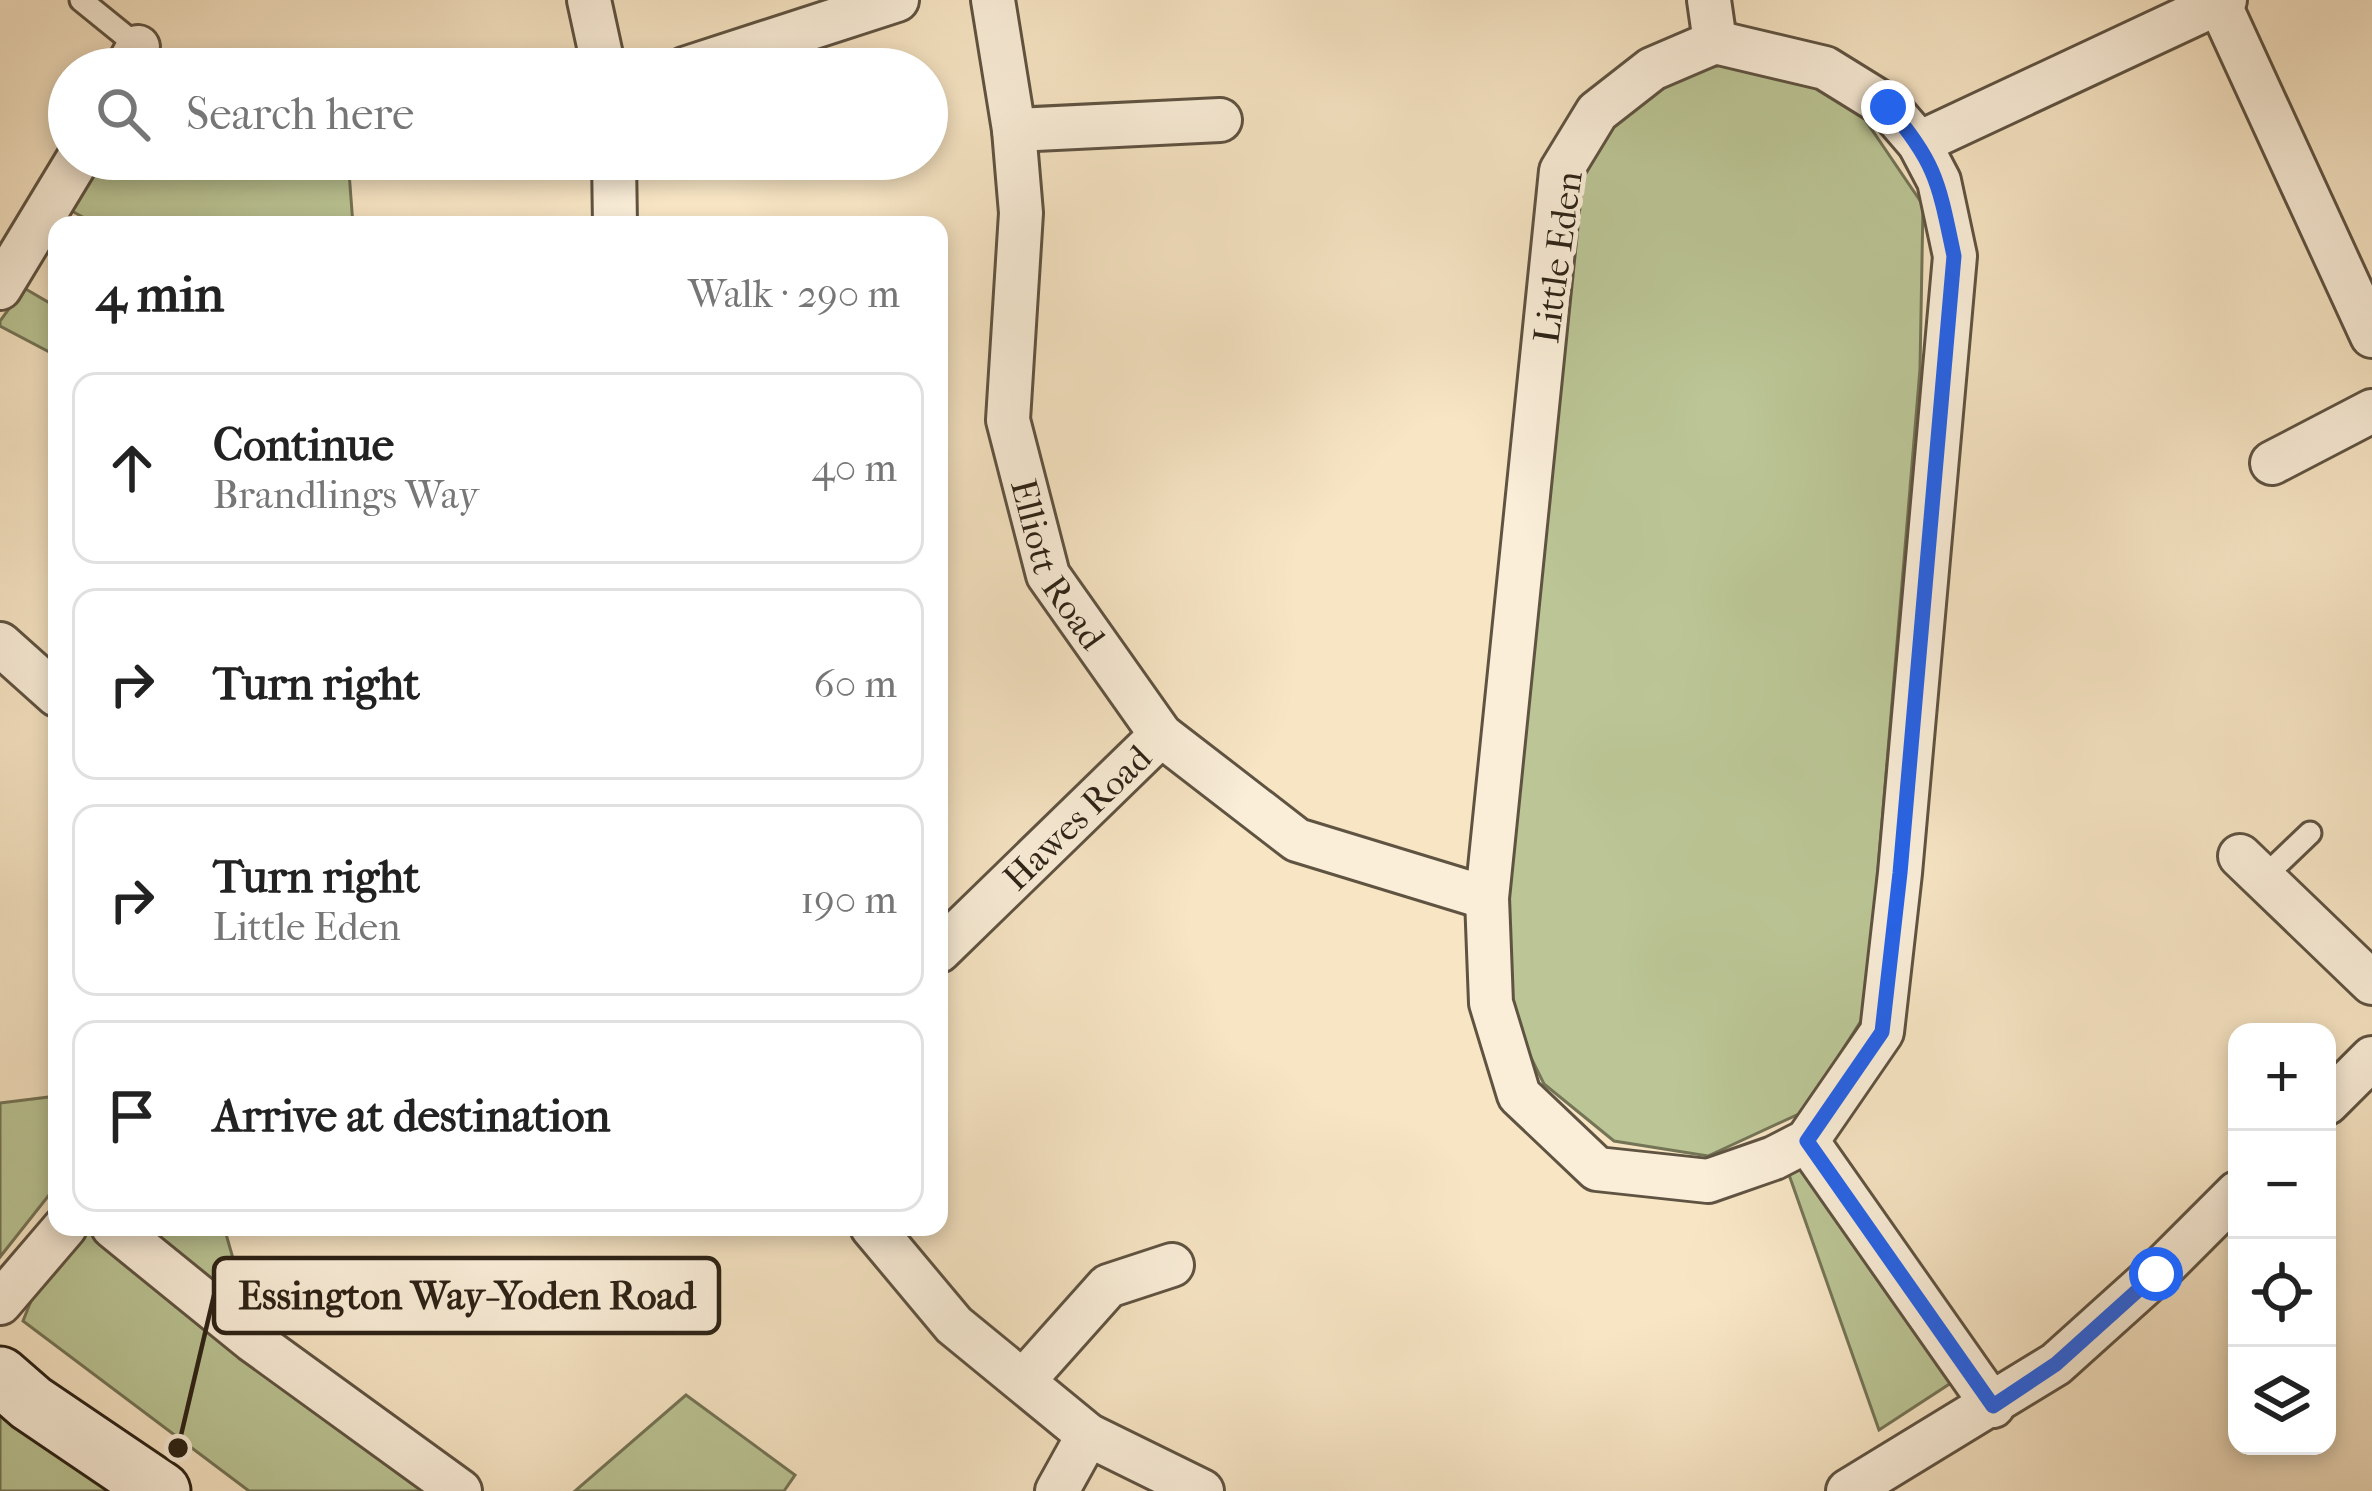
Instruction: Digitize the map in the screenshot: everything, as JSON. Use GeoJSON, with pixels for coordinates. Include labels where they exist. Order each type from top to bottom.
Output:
{"type":"FeatureCollection","features":[{"type":"Feature","properties":{"kind":"street"},"geometry":{"type":"LineString","coordinates":[[589,0],[599,48]]}},
{"type":"Feature","properties":{"kind":"street"},"geometry":{"type":"LineString","coordinates":[[749,48],[897,0]]}},
{"type":"Feature","properties":{"kind":"street","name":"Elliott Road"},"geometry":{"type":"LineString","coordinates":[[993,0],[1014,130],[1021,213],[1008,420],[1048,575],[1161,735],[1297,840],[1487,898]]}},
{"type":"Feature","properties":{"kind":"street"},"geometry":{"type":"LineString","coordinates":[[1709,0],[1715,42],[1826,68],[1888,107],[1919,143],[1939,181],[1954,256],[1882,1032],[1807,1141],[1993,1406]]}},
{"type":"Feature","properties":{"kind":"street"},"geometry":{"type":"LineString","coordinates":[[1919,143],[2222,1],[2372,336]]}},
{"type":"Feature","properties":{"kind":"street","name":"Little Eden"},"geometry":{"type":"LineString","coordinates":[[1715,42],[1652,69],[1597,112],[1561,172],[1487,898],[1491,1003],[1519,1095],[1597,1168],[1708,1180],[1774,1158],[1807,1141]]}},
{"type":"Feature","properties":{"kind":"street"},"geometry":{"type":"LineString","coordinates":[[1014,130],[1220,120]]}},
{"type":"Feature","properties":{"kind":"street"},"geometry":{"type":"LineString","coordinates":[[0,288],[65,180]]}},
{"type":"Feature","properties":{"kind":"street"},"geometry":{"type":"LineString","coordinates":[[614,180],[615,216]]}},
{"type":"Feature","properties":{"kind":"street"},"geometry":{"type":"LineString","coordinates":[[2272,463],[2372,411]]}},
{"type":"Feature","properties":{"kind":"street"},"geometry":{"type":"LineString","coordinates":[[0,644],[48,687]]}},
{"type":"Feature","properties":{"kind":"street","name":"Hawes Road"},"geometry":{"type":"LineString","coordinates":[[948,943],[1161,735]]}},
{"type":"Feature","properties":{"kind":"street"},"geometry":{"type":"LineString","coordinates":[[2251,867],[2372,983]]}},
{"type":"Feature","properties":{"kind":"street"},"geometry":{"type":"LineString","coordinates":[[2336,1094],[2372,1058]]}},
{"type":"Feature","properties":{"kind":"street"},"geometry":{"type":"LineString","coordinates":[[1848,1491],[2056,1364],[2228,1202]]}},
{"type":"Feature","properties":{"kind":"street"},"geometry":{"type":"LineString","coordinates":[[0,1303],[57,1236]]}},
{"type":"Feature","properties":{"kind":"street"},"geometry":{"type":"LineString","coordinates":[[124,1236],[252,1340],[460,1491]]}},
{"type":"Feature","properties":{"kind":"street"},"geometry":{"type":"LineString","coordinates":[[880,1236],[954,1325],[1088,1435],[1202,1491]]}},
{"type":"Feature","properties":{"kind":"street"},"geometry":{"type":"LineString","coordinates":[[1025,1379],[1108,1286],[1172,1265]]}},
{"type":"Feature","properties":{"kind":"street"},"geometry":{"type":"LineString","coordinates":[[0,1376],[161,1491]]}},
{"type":"Feature","properties":{"kind":"street"},"geometry":{"type":"LineString","coordinates":[[1057,1491],[1088,1435]]}},
{"type":"Feature","properties":{"kind":"lane"},"geometry":{"type":"LineString","coordinates":[[81,0],[129,48]]}},
{"type":"Feature","properties":{"kind":"lane"},"geometry":{"type":"LineString","coordinates":[[2251,867],[2310,833]]}},
{"type":"Feature","properties":{"kind":"green space"},"geometry":{"type":"Polygon","coordinates":[[[1745,59],[1851,99],[1923,205],[1920,369],[1866,1013],[1803,1112],[1708,1156],[1614,1141],[1544,1084],[1502,999],[1502,881],[1577,168],[1613,118],[1657,81],[1745,59]]]}},
{"type":"Feature","properties":{"kind":"green space"},"geometry":{"type":"Polygon","coordinates":[[[85,180],[350,180],[352,216],[81,216],[70,210],[85,180]]]}},
{"type":"Feature","properties":{"kind":"green space"},"geometry":{"type":"Polygon","coordinates":[[[24,288],[48,302],[48,351],[0,326],[24,288]]]}},
{"type":"Feature","properties":{"kind":"green space"},"geometry":{"type":"Polygon","coordinates":[[[48,1097],[48,1196],[0,1257],[0,1103],[48,1097]]]}},
{"type":"Feature","properties":{"kind":"green space"},"geometry":{"type":"Polygon","coordinates":[[[1799,1164],[1954,1381],[1879,1430],[1787,1169],[1799,1164]]]}},
{"type":"Feature","properties":{"kind":"green space"},"geometry":{"type":"Polygon","coordinates":[[[82,1236],[227,1236],[265,1370],[434,1491],[249,1491],[23,1321],[35,1291],[82,1236]]]}},
{"type":"Feature","properties":{"kind":"green space"},"geometry":{"type":"Polygon","coordinates":[[[0,1393],[128,1491],[0,1491],[0,1393]]]}},
{"type":"Feature","properties":{"kind":"green space"},"geometry":{"type":"Polygon","coordinates":[[[686,1395],[795,1475],[784,1491],[575,1491],[686,1395]]]}},
{"type":"Feature","properties":{"kind":"place","name":"Essington Way-Yoden Road"},"geometry":{"type":"Point","coordinates":[178,1448]}},
{"type":"Feature","properties":{"kind":"route"},"geometry":{"type":"LineString","coordinates":[[1888,107],[1919,143],[1939,181],[1954,256],[1882,1032],[1807,1141],[1993,1406],[2056,1364],[2156,1274]]}}]}
